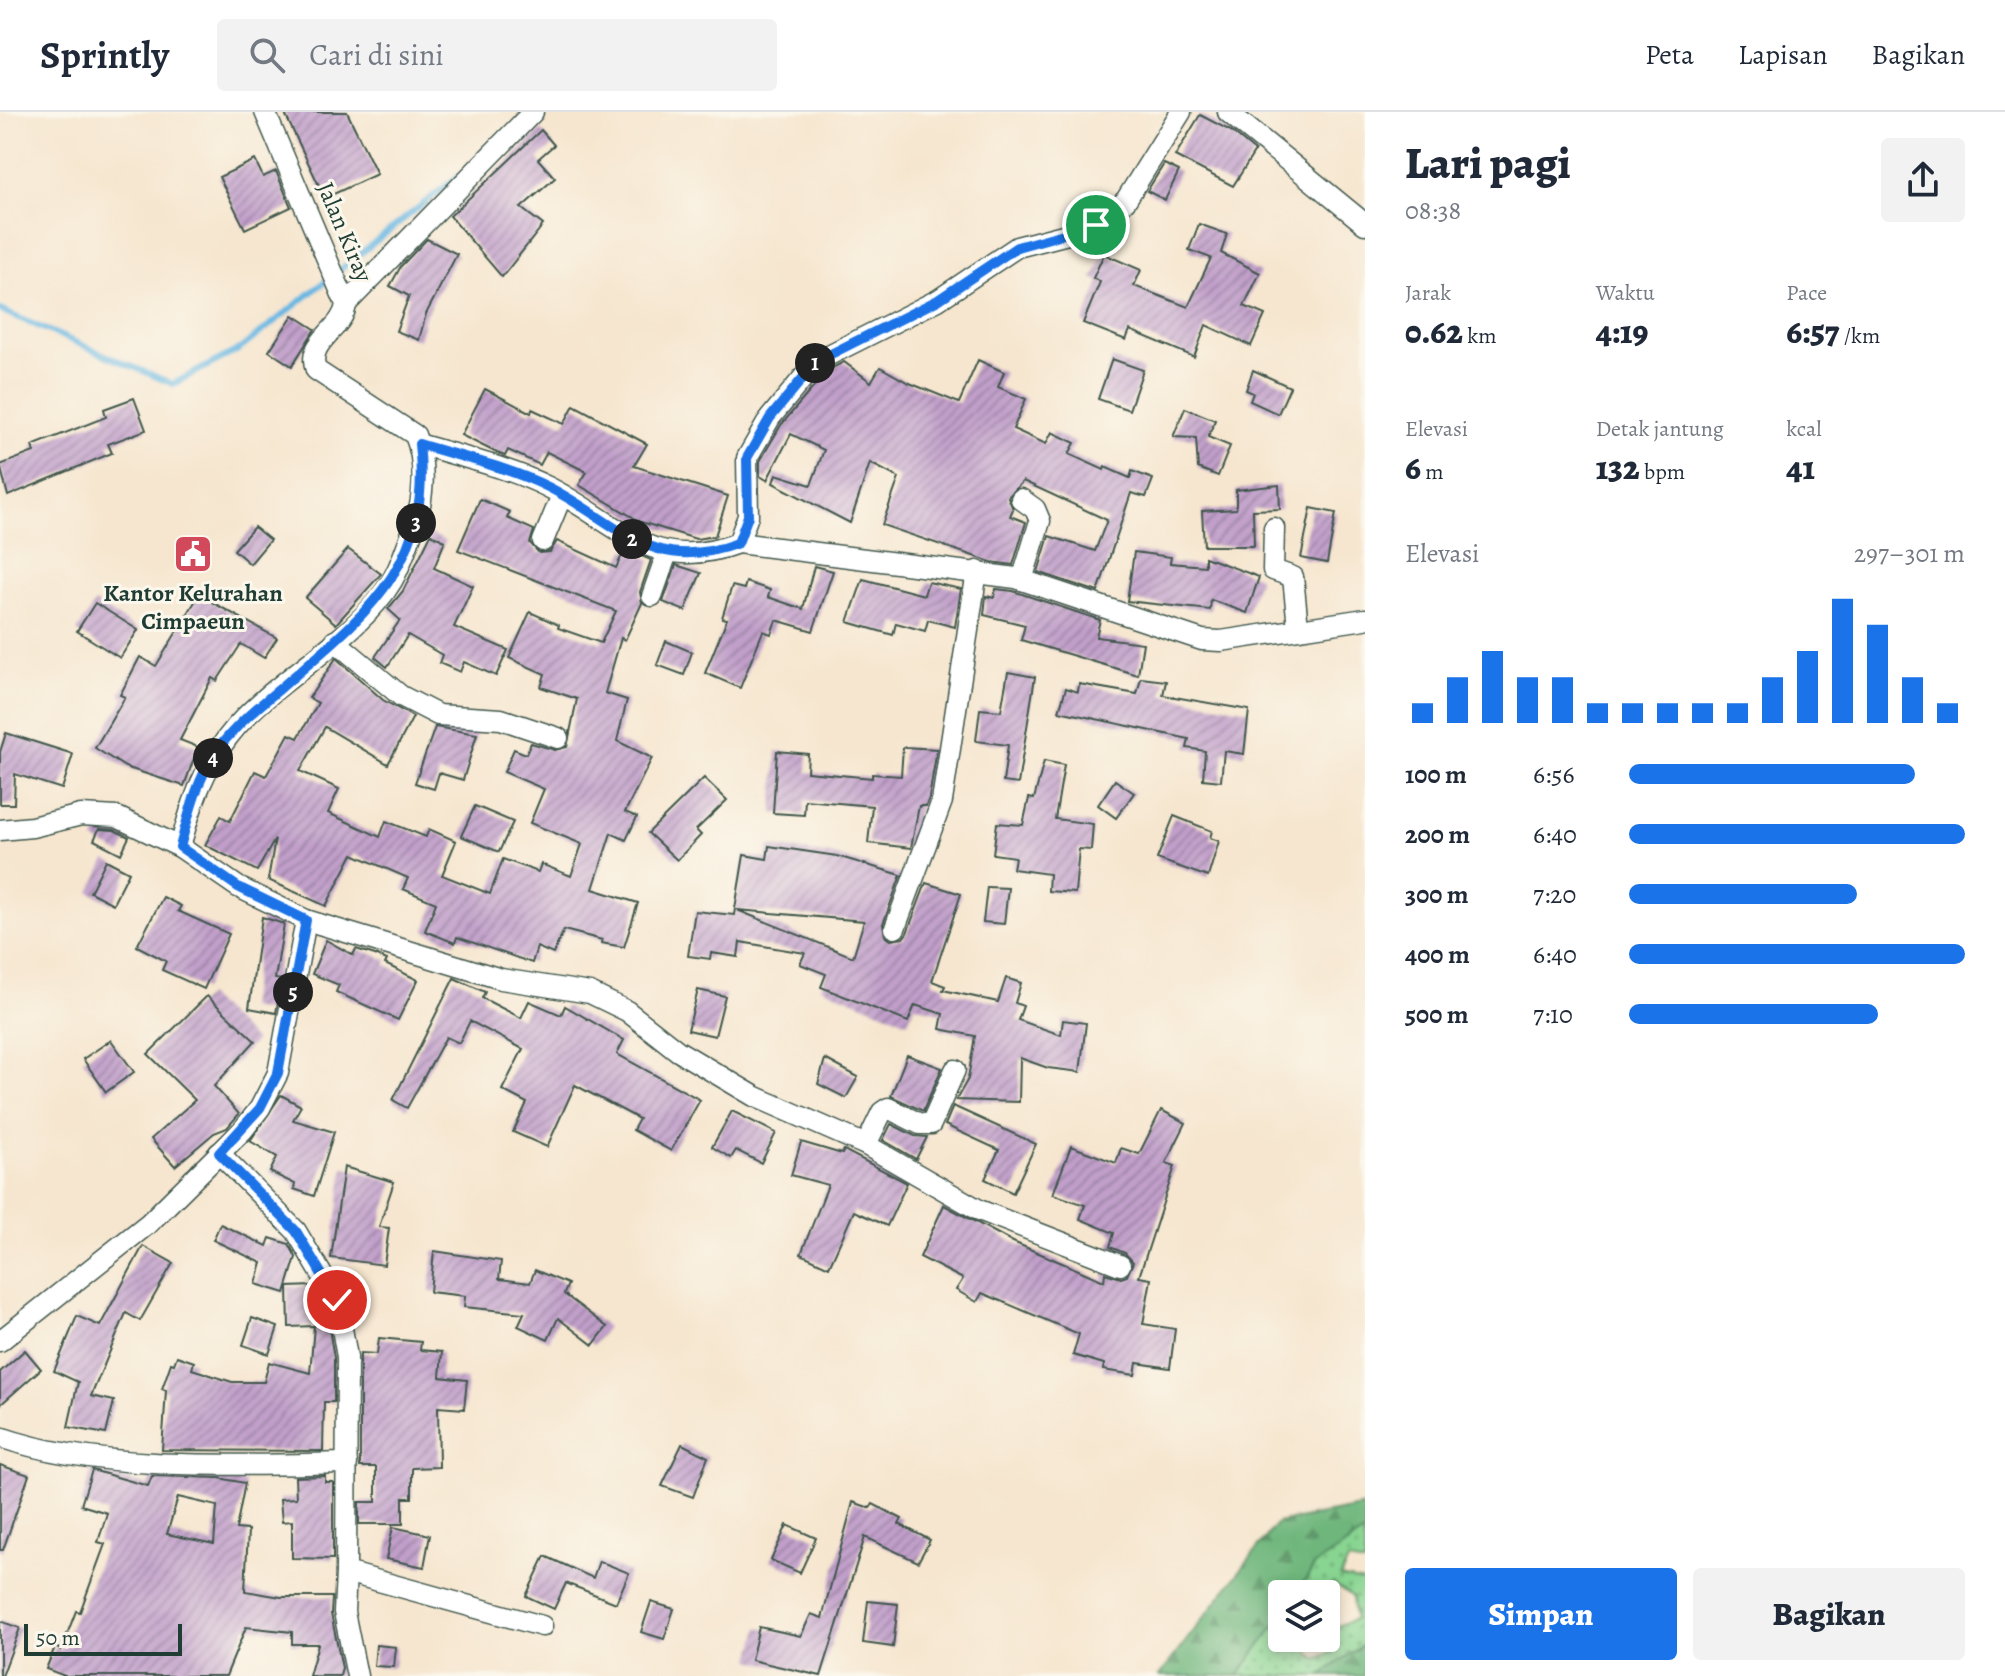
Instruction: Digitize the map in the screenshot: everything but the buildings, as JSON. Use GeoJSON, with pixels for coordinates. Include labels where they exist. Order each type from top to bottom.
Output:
{"type":"FeatureCollection","features":[{"type":"Feature","properties":{"kind":"street","name":"Jalan Kiray"},"geometry":{"type":"LineString","coordinates":[[265,112],[345,297],[343,316],[316,348],[312,360],[316,370],[406,426],[419,444]]}},
{"type":"Feature","properties":{"kind":"street"},"geometry":{"type":"LineString","coordinates":[[345,297],[533,112]]}},
{"type":"Feature","properties":{"kind":"street"},"geometry":{"type":"LineString","coordinates":[[738,543],[748,516],[747,458],[770,418],[817,361],[938,300],[1017,247],[1083,230],[1109,217],[1126,200],[1181,112]]}},
{"type":"Feature","properties":{"kind":"street"},"geometry":{"type":"LineString","coordinates":[[1228,112],[1365,224]]}},
{"type":"Feature","properties":{"kind":"street"},"geometry":{"type":"LineString","coordinates":[[180,847],[193,800],[216,752],[239,724],[335,641],[381,595],[404,556],[419,512],[422,488],[419,444],[536,482],[638,543],[667,553],[700,554],[738,543],[977,571],[1022,580],[1202,640],[1221,641],[1365,619]]}},
{"type":"Feature","properties":{"kind":"street"},"geometry":{"type":"LineString","coordinates":[[543,541],[562,495]]}},
{"type":"Feature","properties":{"kind":"street"},"geometry":{"type":"LineString","coordinates":[[1021,499],[1035,509],[1040,521],[1022,580]]}},
{"type":"Feature","properties":{"kind":"street"},"geometry":{"type":"LineString","coordinates":[[1274,528],[1273,570],[1293,577],[1298,627]]}},
{"type":"Feature","properties":{"kind":"street"},"geometry":{"type":"LineString","coordinates":[[652,596],[667,553]]}},
{"type":"Feature","properties":{"kind":"street"},"geometry":{"type":"LineString","coordinates":[[895,928],[942,801],[977,571]]}},
{"type":"Feature","properties":{"kind":"street"},"geometry":{"type":"LineString","coordinates":[[335,641],[401,696],[438,715],[501,719],[558,738]]}},
{"type":"Feature","properties":{"kind":"street"},"geometry":{"type":"LineString","coordinates":[[0,830],[32,827],[81,815],[117,817],[180,847],[238,887],[306,920],[501,979],[590,993],[627,1011],[647,1029],[714,1074],[866,1145],[979,1210],[1120,1265]]}},
{"type":"Feature","properties":{"kind":"street"},"geometry":{"type":"LineString","coordinates":[[0,1341],[124,1245],[219,1153],[260,1108],[278,1073],[306,920]]}},
{"type":"Feature","properties":{"kind":"street"},"geometry":{"type":"LineString","coordinates":[[866,1145],[882,1112],[888,1108],[920,1124],[931,1124],[955,1070]]}},
{"type":"Feature","properties":{"kind":"street"},"geometry":{"type":"LineString","coordinates":[[219,1153],[296,1231],[337,1300],[347,1357],[344,1612],[357,1676]]}},
{"type":"Feature","properties":{"kind":"street"},"geometry":{"type":"LineString","coordinates":[[0,1437],[40,1451],[129,1460],[347,1463]]}},
{"type":"Feature","properties":{"kind":"street"},"geometry":{"type":"LineString","coordinates":[[346,1572],[542,1626]]}},
{"type":"Feature","properties":{"kind":"green space"},"geometry":{"type":"Polygon","coordinates":[[[1365,1506],[1365,1532],[1315,1565],[1305,1580],[1268,1580],[1268,1634],[1238,1676],[1159,1676],[1277,1523],[1365,1506]]]}},
{"type":"Feature","properties":{"kind":"green space"},"geometry":{"type":"Polygon","coordinates":[[[1363,1530],[1365,1564],[1348,1561],[1340,1577],[1365,1582],[1365,1643],[1320,1676],[1238,1676],[1268,1634],[1268,1652],[1309,1652],[1317,1659],[1340,1652],[1340,1625],[1355,1619],[1353,1597],[1340,1588],[1340,1580],[1305,1580],[1315,1565],[1363,1530]]]}},
{"type":"Feature","properties":{"kind":"green space"},"geometry":{"type":"Polygon","coordinates":[[[1365,1643],[1365,1676],[1320,1676],[1365,1643]]]}},
{"type":"Feature","properties":{"kind":"waterway"},"geometry":{"type":"LineString","coordinates":[[0,310],[173,384],[240,349],[457,177]]}},
{"type":"Feature","properties":{"kind":"place","name":"Kantor Kelurahan Cimpaeun"},"geometry":{"type":"Point","coordinates":[193,554]}},
{"type":"Feature","properties":{"kind":"route"},"geometry":{"type":"LineString","coordinates":[[337,1300],[296,1231],[219,1153],[260,1108],[278,1073],[306,920],[238,887],[180,847],[193,800],[216,752],[239,724],[335,641],[391,582],[404,556],[419,512],[422,472],[419,444],[549,487],[647,548],[686,555],[714,552],[738,543],[749,509],[747,458],[770,418],[817,361],[938,300],[1017,247],[1096,225]]}}]}
